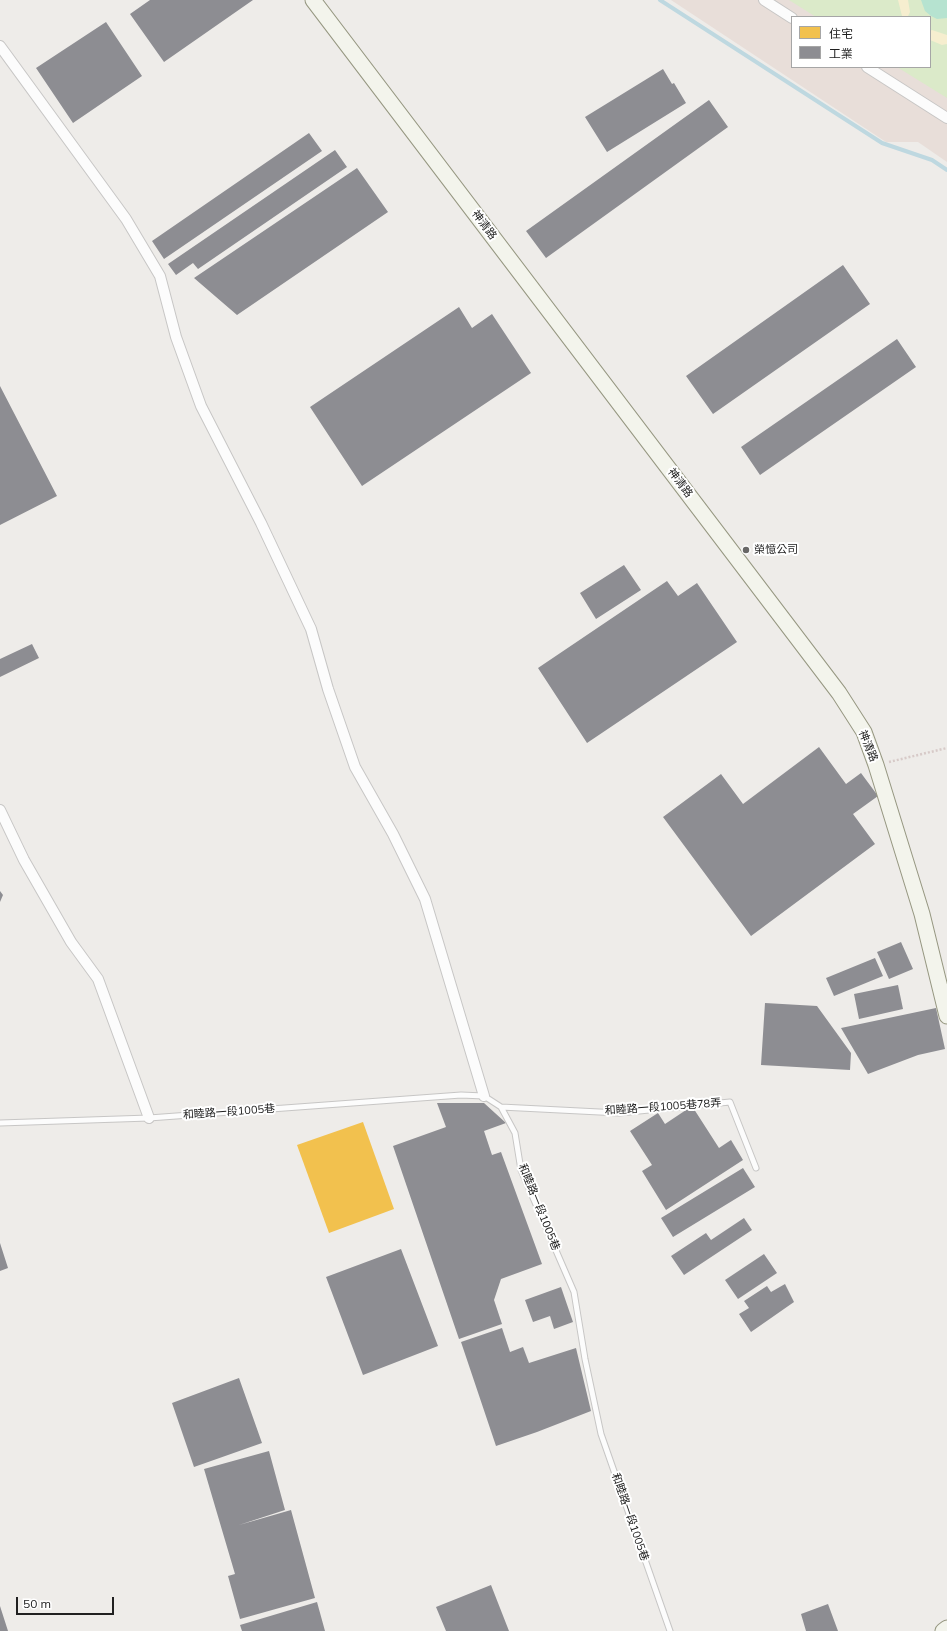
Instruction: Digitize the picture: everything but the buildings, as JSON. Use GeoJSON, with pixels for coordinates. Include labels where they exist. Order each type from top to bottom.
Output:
{"type":"FeatureCollection","features":[{"type":"Feature","properties":{"kind":"street","name":"神清路"},"geometry":{"type":"LineString","coordinates":[[313,0],[839,693],[864,732],[876,765],[922,914],[947,1016]]}},
{"type":"Feature","properties":{"kind":"street"},"geometry":{"type":"LineString","coordinates":[[764,0],[791,17]]}},
{"type":"Feature","properties":{"kind":"street"},"geometry":{"type":"LineString","coordinates":[[0,46],[126,219],[160,276],[176,337],[201,406],[262,523],[311,629],[328,689],[355,767],[393,834],[425,899],[484,1096]]}},
{"type":"Feature","properties":{"kind":"street"},"geometry":{"type":"LineString","coordinates":[[869,68],[947,118]]}},
{"type":"Feature","properties":{"kind":"street"},"geometry":{"type":"LineString","coordinates":[[0,810],[24,860],[64,928],[98,979],[148,1118]]}},
{"type":"Feature","properties":{"kind":"street"},"geometry":{"type":"LineString","coordinates":[[943,1631],[947,1628]]}},
{"type":"Feature","properties":{"kind":"lane","name":"和睦路一段1005巷"},"geometry":{"type":"LineString","coordinates":[[0,1123],[148,1118],[461,1095],[484,1096],[501,1108],[515,1133],[521,1170],[574,1292],[585,1359],[601,1434],[670,1631]]}},
{"type":"Feature","properties":{"kind":"lane","name":"和睦路一段1005巷78弄"},"geometry":{"type":"LineString","coordinates":[[501,1108],[619,1113],[730,1102],[756,1168]]}},
{"type":"Feature","properties":{"kind":"path"},"geometry":{"type":"LineString","coordinates":[[876,765],[947,748]]}},
{"type":"Feature","properties":{"kind":"shaded area"},"geometry":{"type":"Polygon","coordinates":[[[671,0],[947,0],[947,162],[918,142],[886,142],[671,0]]]}},
{"type":"Feature","properties":{"kind":"green space"},"geometry":{"type":"Polygon","coordinates":[[[789,0],[947,0],[947,98],[899,68],[931,68],[931,16],[814,16],[789,0]]]}},
{"type":"Feature","properties":{"kind":"green space"},"geometry":{"type":"Polygon","coordinates":[[[921,0],[947,0],[947,18],[937,19],[931,16],[925,11],[921,0]]]}},
{"type":"Feature","properties":{"kind":"sand"},"geometry":{"type":"Polygon","coordinates":[[[898,0],[908,0],[910,12],[908,16],[902,16],[898,0]]]}},
{"type":"Feature","properties":{"kind":"sand"},"geometry":{"type":"Polygon","coordinates":[[[931,30],[947,35],[947,44],[942,45],[931,40],[931,30]]]}},
{"type":"Feature","properties":{"kind":"waterway"},"geometry":{"type":"LineString","coordinates":[[660,0],[882,143],[932,160],[947,170]]}},
{"type":"Feature","properties":{"kind":"place","name":"榮憶公司"},"geometry":{"type":"Point","coordinates":[746,550]}}]}
